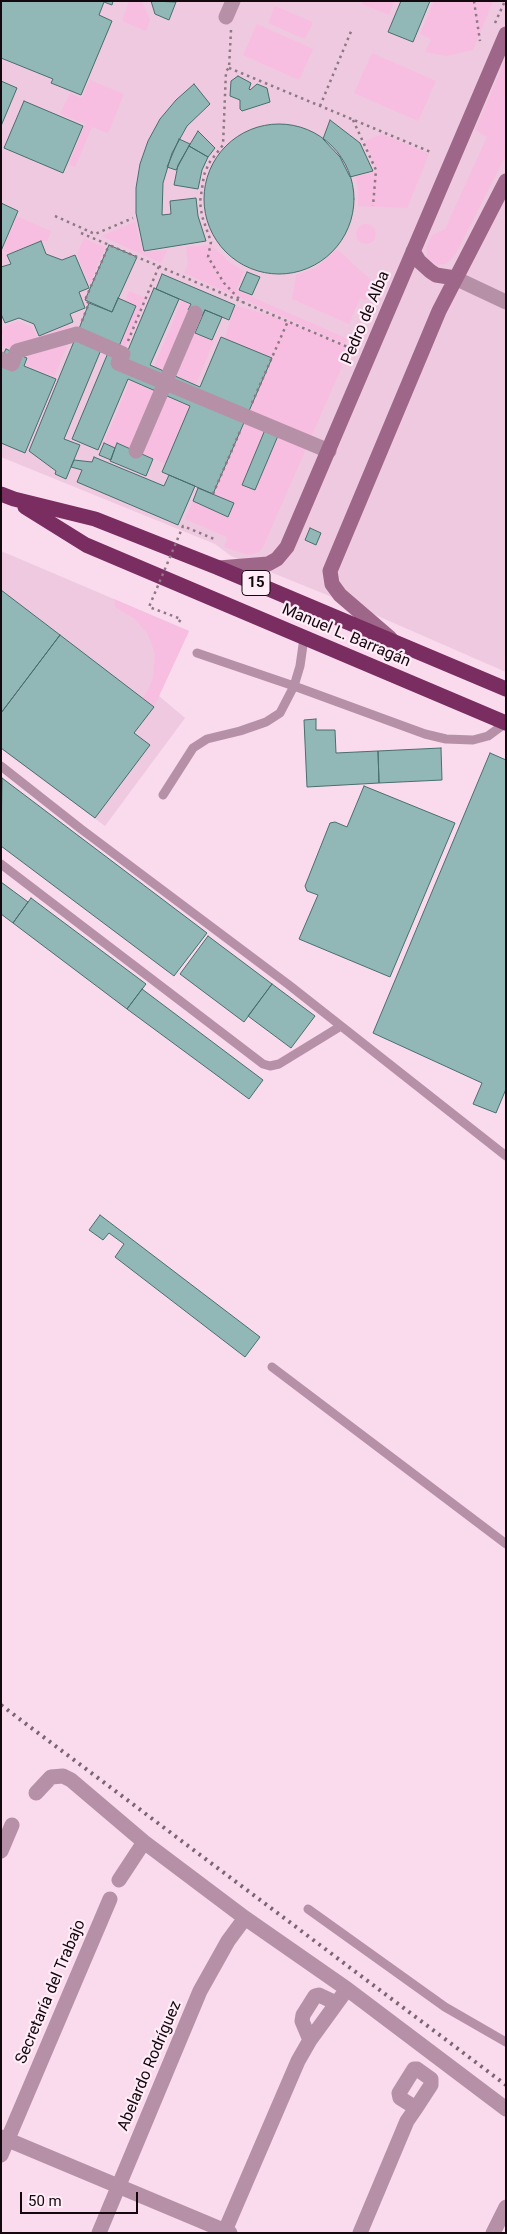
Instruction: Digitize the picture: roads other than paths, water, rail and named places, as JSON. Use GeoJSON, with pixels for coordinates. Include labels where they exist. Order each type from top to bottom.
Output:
{"type":"FeatureCollection","features":[{"type":"Feature","properties":{"kind":"highway","name":"Manuel L. Barragán"},"geometry":{"type":"LineString","coordinates":[[7,497],[95,519],[219,568],[506,689]]}},
{"type":"Feature","properties":{"kind":"highway","name":"Manuel L. Barragán"},"geometry":{"type":"LineString","coordinates":[[7,497],[86,545],[506,723]]}},
{"type":"Feature","properties":{"kind":"street"},"geometry":{"type":"LineString","coordinates":[[226,17],[233,1]]}},
{"type":"Feature","properties":{"kind":"street","name":"Pedro de Alba"},"geometry":{"type":"LineString","coordinates":[[219,568],[268,564],[281,556],[287,547],[506,34]]}},
{"type":"Feature","properties":{"kind":"street"},"geometry":{"type":"LineString","coordinates":[[390,639],[340,595],[332,584],[330,571],[418,357],[455,278],[506,181]]}},
{"type":"Feature","properties":{"kind":"street"},"geometry":{"type":"LineString","coordinates":[[413,251],[419,261],[436,275],[455,278],[506,302]]}},
{"type":"Feature","properties":{"kind":"street"},"geometry":{"type":"LineString","coordinates":[[136,451],[195,313]]}},
{"type":"Feature","properties":{"kind":"street"},"geometry":{"type":"LineString","coordinates":[[1,359],[12,364],[17,351],[77,334],[122,354],[118,364],[329,451]]}},
{"type":"Feature","properties":{"kind":"street"},"geometry":{"type":"LineString","coordinates":[[36,1792],[51,1777],[66,1778],[144,1842],[245,1918],[347,1989],[506,2109]]}},
{"type":"Feature","properties":{"kind":"street"},"geometry":{"type":"LineString","coordinates":[[1,1851],[12,1825]]}},
{"type":"Feature","properties":{"kind":"street"},"geometry":{"type":"LineString","coordinates":[[119,1880],[144,1842]]}},
{"type":"Feature","properties":{"kind":"street","name":"Secretaría del Trabajo"},"geometry":{"type":"LineString","coordinates":[[1,2155],[4,2138],[110,1899]]}},
{"type":"Feature","properties":{"kind":"street","name":"Abelardo Rodríguez"},"geometry":{"type":"LineString","coordinates":[[99,2233],[200,1992],[228,1941],[245,1918]]}},
{"type":"Feature","properties":{"kind":"street"},"geometry":{"type":"LineString","coordinates":[[4,2138],[226,2232],[285,2091],[310,2040],[347,1989]]}},
{"type":"Feature","properties":{"kind":"street"},"geometry":{"type":"LineString","coordinates":[[310,2040],[302,2021],[303,2015],[315,1996],[319,1995],[336,2003]]}},
{"type":"Feature","properties":{"kind":"street"},"geometry":{"type":"LineString","coordinates":[[360,2233],[407,2121],[416,2108]]}},
{"type":"Feature","properties":{"kind":"street"},"geometry":{"type":"LineString","coordinates":[[493,2233],[506,2207]]}},
{"type":"Feature","properties":{"kind":"lane"},"geometry":{"type":"LineString","coordinates":[[163,795],[193,748],[207,739],[266,722],[280,713],[294,686],[300,666],[304,638]]}},
{"type":"Feature","properties":{"kind":"lane"},"geometry":{"type":"LineString","coordinates":[[197,653],[425,734],[446,739],[473,740],[488,736],[506,723]]}},
{"type":"Feature","properties":{"kind":"lane"},"geometry":{"type":"LineString","coordinates":[[1,766],[81,830],[290,985],[506,1156]]}},
{"type":"Feature","properties":{"kind":"lane"},"geometry":{"type":"LineString","coordinates":[[1,864],[263,1064],[270,1066],[279,1064],[341,1026]]}},
{"type":"Feature","properties":{"kind":"lane"},"geometry":{"type":"LineString","coordinates":[[272,1367],[506,1544]]}},
{"type":"Feature","properties":{"kind":"lane"},"geometry":{"type":"LineString","coordinates":[[308,1909],[445,2007],[506,2042]]}},
{"type":"Feature","properties":{"kind":"railway"},"geometry":{"type":"LineString","coordinates":[[1,1705],[506,2085]]}}]}
